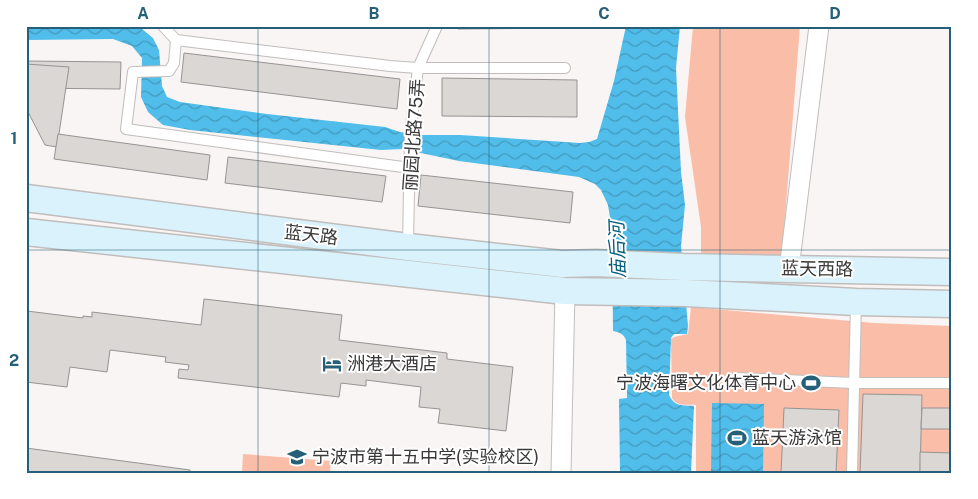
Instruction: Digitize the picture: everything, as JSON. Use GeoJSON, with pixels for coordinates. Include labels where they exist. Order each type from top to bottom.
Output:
{"type":"FeatureCollection","features":[{"type":"Feature","properties":{"kind":"street"},"geometry":{"type":"LineString","coordinates":[[789,269],[819,26]]}},
{"type":"Feature","properties":{"kind":"street","name":"蓝天路"},"geometry":{"type":"LineString","coordinates":[[26,198],[408,247],[562,264],[596,263]]}},
{"type":"Feature","properties":{"kind":"street","name":"蓝天路"},"geometry":{"type":"LineString","coordinates":[[26,232],[565,291],[599,291]]}},
{"type":"Feature","properties":{"kind":"street","name":"蓝天西路"},"geometry":{"type":"LineString","coordinates":[[596,263],[683,267],[952,272]]}},
{"type":"Feature","properties":{"kind":"street"},"geometry":{"type":"LineString","coordinates":[[561,473],[565,291]]}},
{"type":"Feature","properties":{"kind":"street","name":"蓝天西路"},"geometry":{"type":"LineString","coordinates":[[599,291],[686,293],[856,302],[952,304]]}},
{"type":"Feature","properties":{"kind":"lane"},"geometry":{"type":"LineString","coordinates":[[163,26],[176,40],[390,66],[418,68],[565,68]]}},
{"type":"Feature","properties":{"kind":"lane","name":"丽园北路75弄"},"geometry":{"type":"LineString","coordinates":[[408,247],[410,134],[418,68],[437,26]]}},
{"type":"Feature","properties":{"kind":"lane"},"geometry":{"type":"LineString","coordinates":[[176,40],[174,63],[169,71],[133,72],[126,129],[410,168]]}},
{"type":"Feature","properties":{"kind":"lane"},"geometry":{"type":"LineString","coordinates":[[852,473],[856,302]]}},
{"type":"Feature","properties":{"kind":"lane"},"geometry":{"type":"LineString","coordinates":[[736,378],[854,383],[952,382]]}},
{"type":"Feature","properties":{"kind":"shaded area"},"geometry":{"type":"Polygon","coordinates":[[[693,26],[800,26],[781,269],[701,256],[701,227],[685,117],[693,26]]]}},
{"type":"Feature","properties":{"kind":"shaded area","name":"宁波海曙文化体育中心"},"geometry":{"type":"Polygon","coordinates":[[[691,307],[874,323],[952,326],[952,473],[696,473],[696,405],[679,404],[672,398],[671,339],[688,334],[691,307]]]}},
{"type":"Feature","properties":{"kind":"shaded area"},"geometry":{"type":"Polygon","coordinates":[[[243,454],[331,461],[330,473],[242,473],[243,454]]]}},
{"type":"Feature","properties":{"kind":"water","name":"庙后河"},"geometry":{"type":"Polygon","coordinates":[[[26,26],[130,26],[142,29],[153,38],[159,50],[162,86],[167,97],[180,102],[385,127],[400,132],[423,135],[460,135],[580,143],[597,139],[614,81],[626,26],[680,26],[676,68],[681,172],[685,205],[681,246],[688,326],[687,334],[674,334],[671,338],[669,395],[676,403],[694,406],[691,473],[620,473],[619,399],[627,398],[626,340],[624,336],[613,331],[612,230],[608,205],[601,190],[595,184],[579,177],[459,161],[402,149],[381,150],[190,130],[163,125],[148,112],[141,97],[142,58],[132,46],[113,39],[26,40],[26,26]]]}},
{"type":"Feature","properties":{"kind":"water","name":"蓝天游泳馆"},"geometry":{"type":"Polygon","coordinates":[[[712,403],[764,404],[763,473],[711,473],[712,403]]]}},
{"type":"Feature","properties":{"kind":"building"},"geometry":{"type":"Polygon","coordinates":[[[458,26],[583,26],[583,28],[458,29],[458,26]]]}},
{"type":"Feature","properties":{"kind":"building"},"geometry":{"type":"Polygon","coordinates":[[[184,53],[400,79],[397,109],[181,82],[184,53]]]}},
{"type":"Feature","properties":{"kind":"building"},"geometry":{"type":"Polygon","coordinates":[[[26,61],[121,62],[120,89],[26,88],[26,61]]]}},
{"type":"Feature","properties":{"kind":"building"},"geometry":{"type":"Polygon","coordinates":[[[26,64],[69,67],[57,147],[45,145],[26,108],[26,64]]]}},
{"type":"Feature","properties":{"kind":"building"},"geometry":{"type":"Polygon","coordinates":[[[442,78],[577,80],[577,117],[442,116],[442,78]]]}},
{"type":"Feature","properties":{"kind":"building"},"geometry":{"type":"Polygon","coordinates":[[[58,134],[210,155],[207,180],[54,159],[58,134]]]}},
{"type":"Feature","properties":{"kind":"building"},"geometry":{"type":"Polygon","coordinates":[[[228,157],[386,176],[382,202],[225,183],[228,157]]]}},
{"type":"Feature","properties":{"kind":"building"},"geometry":{"type":"Polygon","coordinates":[[[421,175],[573,192],[570,223],[418,206],[421,175]]]}},
{"type":"Feature","properties":{"kind":"building","name":"洲港大酒店"},"geometry":{"type":"Polygon","coordinates":[[[204,299],[342,315],[339,340],[447,353],[447,359],[513,367],[506,431],[438,423],[440,409],[419,407],[421,387],[366,380],[366,386],[341,383],[339,397],[178,378],[179,369],[188,370],[189,365],[165,362],[166,357],[110,350],[107,372],[70,367],[67,387],[26,382],[27,311],[83,318],[83,316],[92,317],[92,312],[201,325],[204,299]]]}},
{"type":"Feature","properties":{"kind":"building"},"geometry":{"type":"Polygon","coordinates":[[[863,394],[922,395],[920,473],[860,473],[863,394]]]}},
{"type":"Feature","properties":{"kind":"building"},"geometry":{"type":"Polygon","coordinates":[[[784,408],[839,410],[836,473],[781,473],[784,408]]]}},
{"type":"Feature","properties":{"kind":"building"},"geometry":{"type":"Polygon","coordinates":[[[922,408],[952,408],[952,429],[921,429],[922,408]]]}},
{"type":"Feature","properties":{"kind":"building"},"geometry":{"type":"Polygon","coordinates":[[[26,448],[190,470],[190,473],[26,473],[26,448]]]}},
{"type":"Feature","properties":{"kind":"building"},"geometry":{"type":"Polygon","coordinates":[[[920,452],[952,453],[952,473],[920,473],[920,452]]]}},
{"type":"Feature","properties":{"kind":"place","name":"洲港大酒店"},"geometry":{"type":"Point","coordinates":[332,364]}},
{"type":"Feature","properties":{"kind":"place","name":"宁波海曙文化体育中心"},"geometry":{"type":"Point","coordinates":[811,383]}},
{"type":"Feature","properties":{"kind":"place","name":"蓝天游泳馆"},"geometry":{"type":"Point","coordinates":[737,438]}},
{"type":"Feature","properties":{"kind":"place","name":"宁波市第十五中学(实验校区)"},"geometry":{"type":"Point","coordinates":[297,457]}}]}
